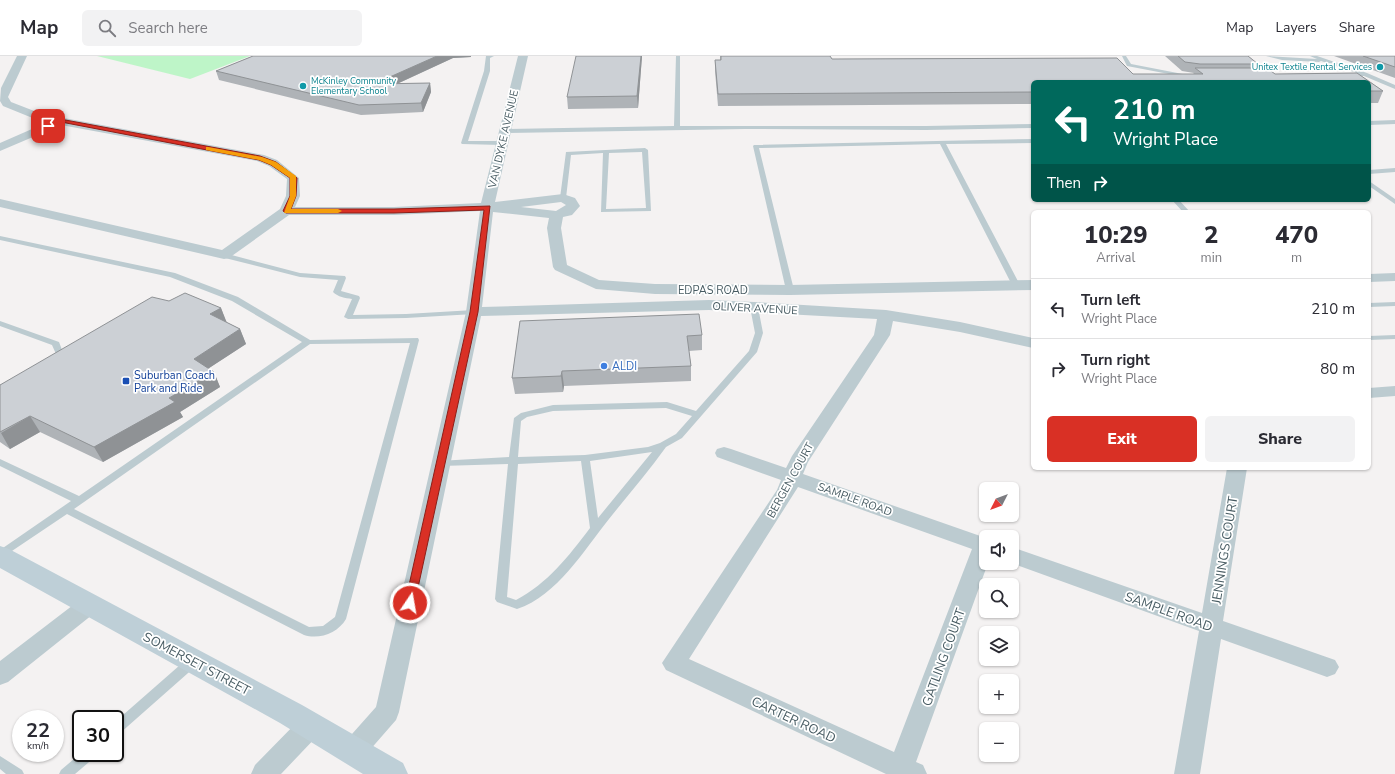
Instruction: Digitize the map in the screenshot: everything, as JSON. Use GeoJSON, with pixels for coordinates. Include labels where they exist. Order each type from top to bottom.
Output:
{"type":"FeatureCollection","features":[{"type":"Feature","properties":{"kind":"main road","name":"SOMERSET STREET"},"geometry":{"type":"LineString","coordinates":[[0,556],[89,606],[311,725],[392,774]]}},
{"type":"Feature","properties":{"kind":"street"},"geometry":{"type":"LineString","coordinates":[[0,203],[224,255],[286,211],[293,196],[293,178],[273,163],[260,158],[40,117],[7,104],[3,98],[6,88],[22,56]]}},
{"type":"Feature","properties":{"kind":"street","name":"VAN DYKE AVENUE"},"geometry":{"type":"LineString","coordinates":[[353,751],[387,712],[474,312],[487,208],[523,56]]}},
{"type":"Feature","properties":{"kind":"street"},"geometry":{"type":"LineString","coordinates":[[0,147],[60,121]]}},
{"type":"Feature","properties":{"kind":"street"},"geometry":{"type":"LineString","coordinates":[[286,211],[394,211],[487,208],[563,198],[570,201],[573,206],[567,212],[557,215],[487,208]]}},
{"type":"Feature","properties":{"kind":"street","name":"EDPAS ROAD"},"geometry":{"type":"LineString","coordinates":[[557,215],[554,228],[560,267],[596,284],[655,289],[790,290],[1031,285]]}},
{"type":"Feature","properties":{"kind":"street"},"geometry":{"type":"LineString","coordinates":[[1371,278],[1395,277]]}},
{"type":"Feature","properties":{"kind":"street","name":"OLIVER AVENUE"},"geometry":{"type":"LineString","coordinates":[[474,312],[709,305],[754,307],[886,315],[960,327],[1031,343]]}},
{"type":"Feature","properties":{"kind":"street","name":"BERGEN COURT"},"geometry":{"type":"LineString","coordinates":[[674,663],[786,492],[799,461],[882,335],[886,315]]}},
{"type":"Feature","properties":{"kind":"street"},"geometry":{"type":"LineString","coordinates":[[1371,393],[1395,391]]}},
{"type":"Feature","properties":{"kind":"street","name":"SAMPLE ROAD"},"geometry":{"type":"LineString","coordinates":[[724,453],[979,543]]}},
{"type":"Feature","properties":{"kind":"street","name":"JENNINGS COURT"},"geometry":{"type":"LineString","coordinates":[[1186,774],[1212,626],[1237,470]]}},
{"type":"Feature","properties":{"kind":"street","name":"SAMPLE ROAD"},"geometry":{"type":"LineString","coordinates":[[1019,557],[1327,667]]}},
{"type":"Feature","properties":{"kind":"street","name":"GATLING COURT"},"geometry":{"type":"LineString","coordinates":[[908,771],[979,563]]}},
{"type":"Feature","properties":{"kind":"street"},"geometry":{"type":"LineString","coordinates":[[0,675],[89,606]]}},
{"type":"Feature","properties":{"kind":"street","name":"CARTER ROAD"},"geometry":{"type":"LineString","coordinates":[[674,663],[908,771]]}},
{"type":"Feature","properties":{"kind":"street"},"geometry":{"type":"LineString","coordinates":[[264,774],[311,725]]}},
{"type":"Feature","properties":{"kind":"lane"},"geometry":{"type":"LineString","coordinates":[[492,56],[488,57],[487,71],[464,143],[504,137],[677,128],[926,128],[1031,126]]}},
{"type":"Feature","properties":{"kind":"lane"},"geometry":{"type":"LineString","coordinates":[[677,128],[678,56]]}},
{"type":"Feature","properties":{"kind":"lane"},"geometry":{"type":"LineString","coordinates":[[1124,56],[1129,65],[1196,77]]}},
{"type":"Feature","properties":{"kind":"lane"},"geometry":{"type":"LineString","coordinates":[[1268,56],[1282,59],[1326,61]]}},
{"type":"Feature","properties":{"kind":"lane"},"geometry":{"type":"LineString","coordinates":[[1312,56],[1365,74],[1395,87]]}},
{"type":"Feature","properties":{"kind":"lane"},"geometry":{"type":"LineString","coordinates":[[1342,75],[1365,74]]}},
{"type":"Feature","properties":{"kind":"lane"},"geometry":{"type":"LineString","coordinates":[[1371,123],[1395,122]]}},
{"type":"Feature","properties":{"kind":"lane"},"geometry":{"type":"LineString","coordinates":[[790,290],[756,146],[1031,141]]}},
{"type":"Feature","properties":{"kind":"lane"},"geometry":{"type":"LineString","coordinates":[[942,143],[1016,285]]}},
{"type":"Feature","properties":{"kind":"lane"},"geometry":{"type":"LineString","coordinates":[[563,198],[568,153],[645,150],[649,210],[603,211],[606,152]]}},
{"type":"Feature","properties":{"kind":"lane"},"geometry":{"type":"LineString","coordinates":[[1371,172],[1395,170]]}},
{"type":"Feature","properties":{"kind":"lane"},"geometry":{"type":"LineString","coordinates":[[1371,184],[1395,202]]}},
{"type":"Feature","properties":{"kind":"lane"},"geometry":{"type":"LineString","coordinates":[[1177,202],[1184,210]]}},
{"type":"Feature","properties":{"kind":"lane"},"geometry":{"type":"LineString","coordinates":[[0,238],[172,275],[235,298],[308,342],[415,340],[340,619],[334,626],[326,631],[308,632],[66,509]]}},
{"type":"Feature","properties":{"kind":"lane"},"geometry":{"type":"LineString","coordinates":[[224,255],[300,276],[342,278],[337,292],[342,295],[356,298],[348,317],[406,316],[474,312]]}},
{"type":"Feature","properties":{"kind":"lane"},"geometry":{"type":"LineString","coordinates":[[1371,305],[1395,304]]}},
{"type":"Feature","properties":{"kind":"lane"},"geometry":{"type":"LineString","coordinates":[[441,462],[584,458],[649,450],[663,445],[679,436],[753,352],[759,333],[754,307]]}},
{"type":"Feature","properties":{"kind":"lane"},"geometry":{"type":"LineString","coordinates":[[0,323],[56,344],[60,355],[46,363]]}},
{"type":"Feature","properties":{"kind":"lane"},"geometry":{"type":"LineString","coordinates":[[1371,338],[1395,337]]}},
{"type":"Feature","properties":{"kind":"lane"},"geometry":{"type":"LineString","coordinates":[[0,556],[308,342]]}},
{"type":"Feature","properties":{"kind":"lane"},"geometry":{"type":"LineString","coordinates":[[663,445],[595,528],[568,566],[536,596],[517,605],[501,599],[517,420],[524,415],[553,408],[668,404],[698,415]]}},
{"type":"Feature","properties":{"kind":"lane"},"geometry":{"type":"LineString","coordinates":[[584,458],[595,528]]}},
{"type":"Feature","properties":{"kind":"lane"},"geometry":{"type":"LineString","coordinates":[[0,462],[79,500]]}},
{"type":"Feature","properties":{"kind":"lane"},"geometry":{"type":"LineString","coordinates":[[124,722],[193,662]]}},
{"type":"Feature","properties":{"kind":"lane"},"geometry":{"type":"LineString","coordinates":[[0,762],[17,774]]}},
{"type":"Feature","properties":{"kind":"lane"},"geometry":{"type":"LineString","coordinates":[[66,774],[80,762]]}},
{"type":"Feature","properties":{"kind":"green space"},"geometry":{"type":"Polygon","coordinates":[[[97,56],[250,56],[190,79],[97,56]]]}},
{"type":"Feature","properties":{"kind":"building","name":"McKinley Community Elementary School"},"geometry":{"type":"Polygon","coordinates":[[[253,56],[437,56],[374,84],[430,83],[421,103],[359,105],[216,71],[253,56]]]}},
{"type":"Feature","properties":{"kind":"building"},"geometry":{"type":"Polygon","coordinates":[[[576,56],[641,56],[637,96],[567,97],[576,56]]]}},
{"type":"Feature","properties":{"kind":"building"},"geometry":{"type":"Polygon","coordinates":[[[721,56],[830,56],[832,59],[1117,58],[1133,74],[1203,74],[1195,68],[1267,68],[1275,74],[1357,73],[1367,80],[1031,80],[1031,92],[718,94],[715,60],[721,60],[721,56]]]}},
{"type":"Feature","properties":{"kind":"building"},"geometry":{"type":"Polygon","coordinates":[[[1178,56],[1248,56],[1258,64],[1200,64],[1185,62],[1178,56]]]}},
{"type":"Feature","properties":{"kind":"building"},"geometry":{"type":"Polygon","coordinates":[[[1363,56],[1395,56],[1395,67],[1363,56]]]}},
{"type":"Feature","properties":{"kind":"building"},"geometry":{"type":"Polygon","coordinates":[[[1371,83],[1383,91],[1371,91],[1371,83]]]}},
{"type":"Feature","properties":{"kind":"building","name":"Suburban Coach Park and Ride"},"geometry":{"type":"Polygon","coordinates":[[[185,293],[221,308],[210,314],[240,329],[194,359],[214,372],[169,398],[175,402],[94,447],[30,416],[0,432],[0,385],[152,297],[169,301],[185,293]]]}},
{"type":"Feature","properties":{"kind":"building","name":"ALDI"},"geometry":{"type":"Polygon","coordinates":[[[699,314],[702,335],[687,336],[691,366],[562,371],[561,376],[512,378],[520,321],[699,314]]]}},
{"type":"Feature","properties":{"kind":"slow traffic"},"geometry":{"type":"LineString","coordinates":[[208,148],[260,158],[273,163],[293,178],[293,196],[286,211],[338,211]]}},
{"type":"Feature","properties":{"kind":"place","name":"Unitex Textile Rental Services"},"geometry":{"type":"Point","coordinates":[1380,67]}},
{"type":"Feature","properties":{"kind":"place","name":"McKinley Community Elementary School"},"geometry":{"type":"Point","coordinates":[303,86]}},
{"type":"Feature","properties":{"kind":"place","name":"ALDI"},"geometry":{"type":"Point","coordinates":[604,366]}},
{"type":"Feature","properties":{"kind":"place","name":"Suburban Coach Park and Ride"},"geometry":{"type":"Point","coordinates":[126,381]}},
{"type":"Feature","properties":{"kind":"route"},"geometry":{"type":"LineString","coordinates":[[48,126],[60,121],[260,158],[273,163],[293,178],[293,196],[286,211],[394,211],[487,208],[474,312],[410,603]]}}]}
